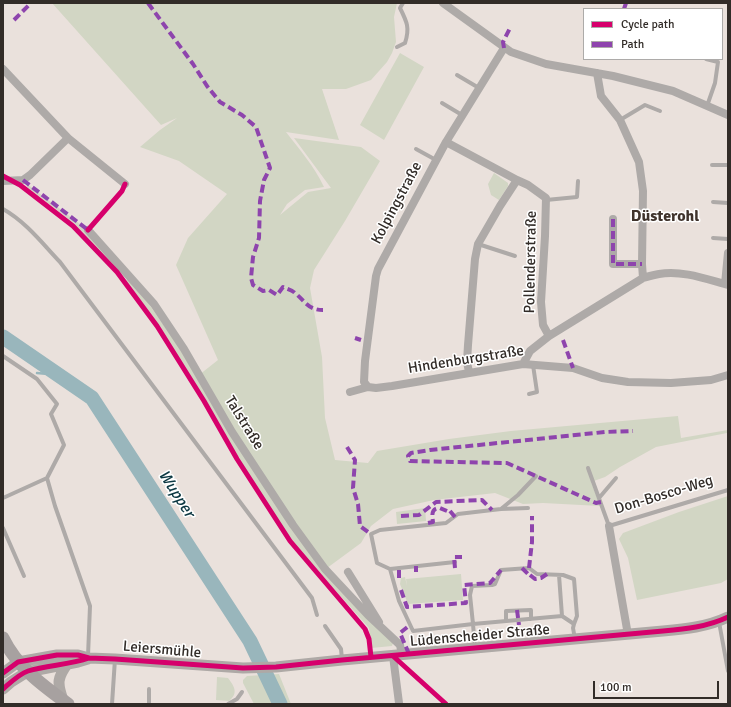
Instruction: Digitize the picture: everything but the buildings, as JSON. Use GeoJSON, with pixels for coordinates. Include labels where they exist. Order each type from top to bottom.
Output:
{"type":"FeatureCollection","features":[{"type":"Feature","properties":{"kind":"main road","name":"Lüdenscheider Straße"},"geometry":{"type":"LineString","coordinates":[[238,668],[276,667],[628,635],[695,628],[724,619]]}},
{"type":"Feature","properties":{"kind":"main road"},"geometry":{"type":"LineString","coordinates":[[4,645],[23,667],[42,685],[66,702]]}},
{"type":"Feature","properties":{"kind":"main road","name":"Leiersmühle"},"geometry":{"type":"LineString","coordinates":[[3,673],[56,655],[78,655],[89,658],[238,668]]}},
{"type":"Feature","properties":{"kind":"main road","name":"Leiersmühle"},"geometry":{"type":"LineString","coordinates":[[3,690],[23,667],[68,663],[89,658]]}},
{"type":"Feature","properties":{"kind":"main road"},"geometry":{"type":"LineString","coordinates":[[66,702],[59,689],[58,681],[68,663]]}},
{"type":"Feature","properties":{"kind":"street"},"geometry":{"type":"LineString","coordinates":[[442,3],[511,52],[546,64],[597,73],[673,91],[728,115]]}},
{"type":"Feature","properties":{"kind":"street","name":"Kolpingstraße"},"geometry":{"type":"LineString","coordinates":[[368,387],[364,382],[365,361],[378,269],[446,142],[504,48]]}},
{"type":"Feature","properties":{"kind":"street"},"geometry":{"type":"LineString","coordinates":[[3,69],[68,138],[125,184]]}},
{"type":"Feature","properties":{"kind":"street"},"geometry":{"type":"LineString","coordinates":[[597,73],[601,96],[620,120],[639,162],[643,208],[643,278]]}},
{"type":"Feature","properties":{"kind":"street"},"geometry":{"type":"LineString","coordinates":[[3,181],[23,180],[68,138]]}},
{"type":"Feature","properties":{"kind":"street","name":"Pollenderstraße"},"geometry":{"type":"LineString","coordinates":[[446,142],[528,185],[546,198],[541,302],[544,326],[549,336]]}},
{"type":"Feature","properties":{"kind":"street"},"geometry":{"type":"LineString","coordinates":[[469,372],[467,362],[468,345],[475,259],[478,244],[517,180]]}},
{"type":"Feature","properties":{"kind":"street"},"geometry":{"type":"LineString","coordinates":[[613,218],[613,264],[642,264]]}},
{"type":"Feature","properties":{"kind":"street","name":"Talstraße"},"geometry":{"type":"LineString","coordinates":[[88,230],[123,274],[154,304],[184,349],[232,432],[293,525],[325,569],[368,615],[400,645],[398,655]]}},
{"type":"Feature","properties":{"kind":"street"},"geometry":{"type":"LineString","coordinates":[[523,364],[530,352],[549,336],[643,278],[660,273],[676,273],[726,284],[728,254]]}},
{"type":"Feature","properties":{"kind":"street","name":"Hindenburgstraße"},"geometry":{"type":"LineString","coordinates":[[350,392],[368,387],[376,388],[392,386],[523,364],[574,368],[602,378],[628,382],[671,383],[711,380],[728,375]]}},
{"type":"Feature","properties":{"kind":"street","name":"Don-Bosco-Weg"},"geometry":{"type":"LineString","coordinates":[[609,526],[628,635]]}},
{"type":"Feature","properties":{"kind":"street","name":"Talstraße"},"geometry":{"type":"LineString","coordinates":[[348,572],[381,626]]}},
{"type":"Feature","properties":{"kind":"street","name":"Lüdenscheider Straße"},"geometry":{"type":"LineString","coordinates":[[398,655],[399,703]]}},
{"type":"Feature","properties":{"kind":"lane"},"geometry":{"type":"LineString","coordinates":[[397,47],[405,43],[409,32],[406,20],[400,8],[403,3]]}},
{"type":"Feature","properties":{"kind":"lane"},"geometry":{"type":"LineString","coordinates":[[707,106],[715,83],[718,62],[710,60]]}},
{"type":"Feature","properties":{"kind":"lane"},"geometry":{"type":"LineString","coordinates":[[457,75],[479,88]]}},
{"type":"Feature","properties":{"kind":"lane"},"geometry":{"type":"LineString","coordinates":[[442,104],[462,115]]}},
{"type":"Feature","properties":{"kind":"lane"},"geometry":{"type":"LineString","coordinates":[[620,120],[645,105],[660,111]]}},
{"type":"Feature","properties":{"kind":"lane"},"geometry":{"type":"LineString","coordinates":[[416,149],[436,160]]}},
{"type":"Feature","properties":{"kind":"lane"},"geometry":{"type":"LineString","coordinates":[[712,165],[728,165]]}},
{"type":"Feature","properties":{"kind":"lane"},"geometry":{"type":"LineString","coordinates":[[546,200],[577,197],[578,181]]}},
{"type":"Feature","properties":{"kind":"lane"},"geometry":{"type":"LineString","coordinates":[[713,202],[728,203]]}},
{"type":"Feature","properties":{"kind":"lane"},"geometry":{"type":"LineString","coordinates":[[3,209],[16,216],[30,229],[60,262],[312,598],[317,615]]}},
{"type":"Feature","properties":{"kind":"lane"},"geometry":{"type":"LineString","coordinates":[[713,238],[728,239]]}},
{"type":"Feature","properties":{"kind":"lane"},"geometry":{"type":"LineString","coordinates":[[478,244],[515,256]]}},
{"type":"Feature","properties":{"kind":"lane"},"geometry":{"type":"LineString","coordinates":[[3,356],[37,379],[57,404],[51,414],[64,445],[47,478],[3,498]]}},
{"type":"Feature","properties":{"kind":"lane"},"geometry":{"type":"LineString","coordinates":[[529,394],[537,392],[533,364]]}},
{"type":"Feature","properties":{"kind":"lane","name":"Don-Bosco-Weg"},"geometry":{"type":"LineString","coordinates":[[588,468],[609,526],[728,490]]}},
{"type":"Feature","properties":{"kind":"lane"},"geometry":{"type":"LineString","coordinates":[[501,509],[518,495],[536,476]]}},
{"type":"Feature","properties":{"kind":"lane"},"geometry":{"type":"LineString","coordinates":[[47,478],[55,506],[90,606],[88,644],[89,658]]}},
{"type":"Feature","properties":{"kind":"lane"},"geometry":{"type":"LineString","coordinates":[[599,498],[616,478]]}},
{"type":"Feature","properties":{"kind":"lane"},"geometry":{"type":"LineString","coordinates":[[455,562],[390,569],[377,563],[371,534],[380,530],[446,523],[458,514],[501,509],[528,508]]}},
{"type":"Feature","properties":{"kind":"lane"},"geometry":{"type":"LineString","coordinates":[[3,528],[24,576]]}},
{"type":"Feature","properties":{"kind":"lane"},"geometry":{"type":"LineString","coordinates":[[475,648],[470,595],[472,586],[495,584],[501,570],[529,568],[537,574],[559,575],[574,579],[577,616],[573,628],[575,639]]}},
{"type":"Feature","properties":{"kind":"lane"},"geometry":{"type":"LineString","coordinates":[[390,569],[399,601],[414,631],[562,616],[574,624]]}},
{"type":"Feature","properties":{"kind":"lane"},"geometry":{"type":"LineString","coordinates":[[559,575],[562,616]]}},
{"type":"Feature","properties":{"kind":"lane"},"geometry":{"type":"LineString","coordinates":[[506,621],[506,611],[530,610],[531,619]]}},
{"type":"Feature","properties":{"kind":"lane","name":"Lüdenscheider Straße"},"geometry":{"type":"LineString","coordinates":[[724,619],[728,670]]}},
{"type":"Feature","properties":{"kind":"lane"},"geometry":{"type":"LineString","coordinates":[[325,626],[341,649],[342,660]]}},
{"type":"Feature","properties":{"kind":"lane"},"geometry":{"type":"LineString","coordinates":[[112,704],[115,659]]}},
{"type":"Feature","properties":{"kind":"lane"},"geometry":{"type":"LineString","coordinates":[[149,689],[149,704]]}},
{"type":"Feature","properties":{"kind":"lane"},"geometry":{"type":"LineString","coordinates":[[228,704],[237,699],[242,692]]}},
{"type":"Feature","properties":{"kind":"green space"},"geometry":{"type":"Polygon","coordinates":[[[52,3],[397,3],[394,17],[396,42],[387,62],[371,80],[346,89],[322,89],[339,140],[286,132],[311,165],[324,187],[305,190],[287,204],[280,215],[308,192],[331,188],[294,138],[361,147],[380,161],[314,270],[310,288],[322,357],[325,418],[335,460],[368,463],[377,451],[449,439],[511,431],[678,416],[681,438],[728,430],[728,437],[727,433],[656,447],[605,477],[591,482],[600,506],[543,503],[523,504],[495,493],[434,500],[393,509],[371,526],[361,543],[323,571],[393,643],[392,646],[371,648],[369,628],[293,543],[257,489],[206,400],[158,325],[126,281],[129,276],[199,375],[218,360],[176,265],[188,238],[227,194],[179,161],[140,147],[177,118],[161,125],[52,3]]]}},
{"type":"Feature","properties":{"kind":"green space"},"geometry":{"type":"Polygon","coordinates":[[[400,53],[424,67],[384,140],[360,125],[400,53]]]}},
{"type":"Feature","properties":{"kind":"green space"},"geometry":{"type":"Polygon","coordinates":[[[494,173],[508,183],[508,186],[499,200],[491,195],[488,184],[494,173]]]}},
{"type":"Feature","properties":{"kind":"green space"},"geometry":{"type":"Polygon","coordinates":[[[27,184],[88,230],[120,265],[117,270],[75,224],[27,187],[27,184]]]}},
{"type":"Feature","properties":{"kind":"green space"},"geometry":{"type":"Polygon","coordinates":[[[728,496],[728,579],[721,583],[637,600],[628,558],[619,539],[623,533],[728,496]]]}},
{"type":"Feature","properties":{"kind":"green space"},"geometry":{"type":"Polygon","coordinates":[[[425,508],[426,521],[397,524],[396,512],[425,508]]]}},
{"type":"Feature","properties":{"kind":"green space"},"geometry":{"type":"Polygon","coordinates":[[[461,574],[463,600],[408,604],[400,584],[401,578],[405,577],[407,586],[406,579],[461,574]]]}},
{"type":"Feature","properties":{"kind":"green space"},"geometry":{"type":"Polygon","coordinates":[[[279,674],[291,704],[254,704],[243,683],[243,680],[247,676],[279,674]]]}},
{"type":"Feature","properties":{"kind":"green space"},"geometry":{"type":"Polygon","coordinates":[[[217,677],[228,678],[234,687],[234,695],[229,701],[216,700],[217,677]]]}},
{"type":"Feature","properties":{"kind":"waterway","name":"Wupper"},"geometry":{"type":"LineString","coordinates":[[3,337],[92,398],[250,641],[280,704]]}},
{"type":"Feature","properties":{"kind":"waterway"},"geometry":{"type":"LineString","coordinates":[[37,373],[59,375]]}},
{"type":"Feature","properties":{"kind":"marked path"},"geometry":{"type":"LineString","coordinates":[[14,20],[31,3]]}},
{"type":"Feature","properties":{"kind":"marked path"},"geometry":{"type":"LineString","coordinates":[[148,3],[220,102],[242,115],[256,127],[270,168],[264,180],[260,201],[259,238],[253,257],[251,278],[253,285],[263,291],[269,290],[277,295],[283,287],[294,292],[310,307],[323,310]]}},
{"type":"Feature","properties":{"kind":"marked path"},"geometry":{"type":"LineString","coordinates":[[624,8],[626,3]]}},
{"type":"Feature","properties":{"kind":"marked path"},"geometry":{"type":"LineString","coordinates":[[504,48],[503,42],[510,28]]}},
{"type":"Feature","properties":{"kind":"marked path"},"geometry":{"type":"LineString","coordinates":[[23,180],[88,230],[91,228]]}},
{"type":"Feature","properties":{"kind":"marked path"},"geometry":{"type":"LineString","coordinates":[[613,219],[613,264],[642,264]]}},
{"type":"Feature","properties":{"kind":"marked path"},"geometry":{"type":"LineString","coordinates":[[355,338],[361,340]]}},
{"type":"Feature","properties":{"kind":"marked path"},"geometry":{"type":"LineString","coordinates":[[563,340],[573,368]]}},
{"type":"Feature","properties":{"kind":"marked path"},"geometry":{"type":"LineString","coordinates":[[601,502],[596,503],[507,463],[410,461],[408,456],[411,453],[430,450],[605,432],[633,431]]}},
{"type":"Feature","properties":{"kind":"marked path"},"geometry":{"type":"LineString","coordinates":[[347,447],[355,460],[353,488],[358,504],[360,526],[371,534]]}},
{"type":"Feature","properties":{"kind":"marked path"},"geometry":{"type":"LineString","coordinates":[[401,516],[419,515],[436,502],[482,500],[492,510]]}},
{"type":"Feature","properties":{"kind":"marked path"},"geometry":{"type":"LineString","coordinates":[[428,523],[433,522],[432,514],[435,509],[440,508],[447,511]]}},
{"type":"Feature","properties":{"kind":"marked path"},"geometry":{"type":"LineString","coordinates":[[450,511],[455,517]]}},
{"type":"Feature","properties":{"kind":"marked path"},"geometry":{"type":"LineString","coordinates":[[529,568],[532,542],[532,516]]}},
{"type":"Feature","properties":{"kind":"marked path"},"geometry":{"type":"LineString","coordinates":[[455,568],[454,557],[462,557]]}},
{"type":"Feature","properties":{"kind":"marked path"},"geometry":{"type":"LineString","coordinates":[[416,566],[416,572]]}},
{"type":"Feature","properties":{"kind":"marked path"},"geometry":{"type":"LineString","coordinates":[[399,568],[399,578]]}},
{"type":"Feature","properties":{"kind":"marked path"},"geometry":{"type":"LineString","coordinates":[[522,568],[528,574]]}},
{"type":"Feature","properties":{"kind":"marked path"},"geometry":{"type":"LineString","coordinates":[[401,590],[407,607],[466,603],[464,585],[490,583],[501,570]]}},
{"type":"Feature","properties":{"kind":"marked path"},"geometry":{"type":"LineString","coordinates":[[530,575],[535,579],[541,578],[547,574]]}},
{"type":"Feature","properties":{"kind":"marked path"},"geometry":{"type":"LineString","coordinates":[[517,610],[519,625]]}},
{"type":"Feature","properties":{"kind":"marked path"},"geometry":{"type":"LineString","coordinates":[[409,654],[400,633],[410,625]]}},
{"type":"Feature","properties":{"kind":"cycle path"},"geometry":{"type":"LineString","coordinates":[[3,176],[20,185],[73,226],[117,272],[157,326],[204,401],[237,459],[290,541],[365,629],[369,639],[371,657]]}},
{"type":"Feature","properties":{"kind":"cycle path"},"geometry":{"type":"LineString","coordinates":[[88,230],[122,191],[125,184]]}},
{"type":"Feature","properties":{"kind":"cycle path"},"geometry":{"type":"LineString","coordinates":[[3,673],[18,662],[57,655],[78,655],[89,658],[243,668],[276,667],[679,629],[696,627],[728,617]]}},
{"type":"Feature","properties":{"kind":"cycle path"},"geometry":{"type":"LineString","coordinates":[[393,656],[446,704]]}},
{"type":"Feature","properties":{"kind":"cycle path"},"geometry":{"type":"LineString","coordinates":[[3,689],[25,672],[89,658]]}},
{"type":"Feature","properties":{"kind":"district","name":"Düsterohl"},"geometry":{"type":"Point","coordinates":[665,217]}}]}
